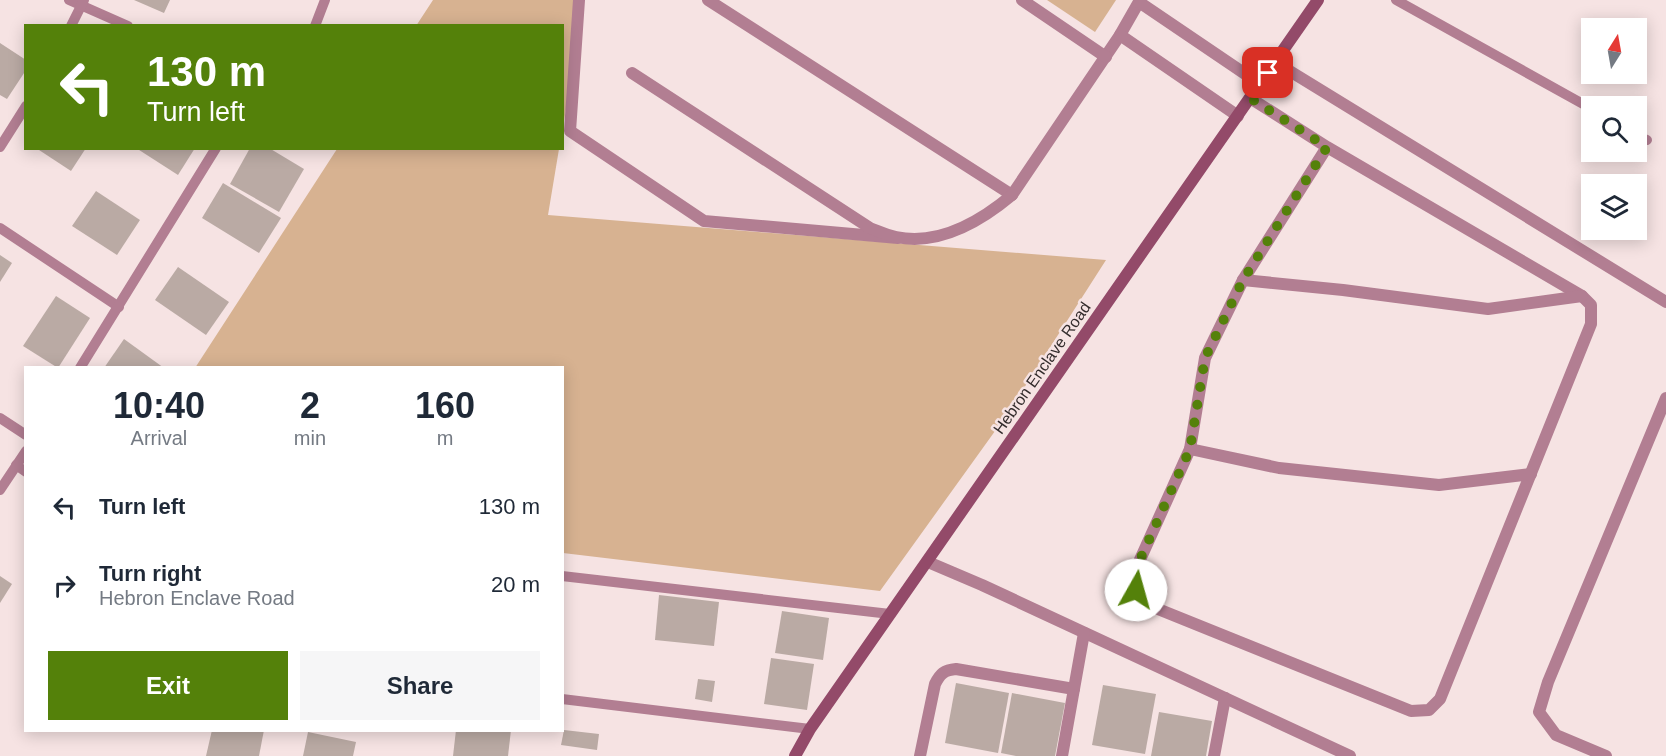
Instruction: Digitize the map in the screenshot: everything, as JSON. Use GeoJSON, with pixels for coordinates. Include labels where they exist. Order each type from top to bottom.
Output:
{"type":"FeatureCollection","features":[{"type":"Feature","properties":{"kind":"street"},"geometry":{"type":"LineString","coordinates":[[579,0],[570,131],[704,220],[898,238],[927,238],[952,232],[973,223],[1012,195],[1106,57],[1140,1],[1260,84]]}},
{"type":"Feature","properties":{"kind":"street"},"geometry":{"type":"LineString","coordinates":[[708,0],[1012,195]]}},
{"type":"Feature","properties":{"kind":"street"},"geometry":{"type":"LineString","coordinates":[[1022,0],[1106,57]]}},
{"type":"Feature","properties":{"kind":"street","name":"Hebron Enclave Road"},"geometry":{"type":"LineString","coordinates":[[795,756],[810,729],[1318,0]]}},
{"type":"Feature","properties":{"kind":"street"},"geometry":{"type":"LineString","coordinates":[[1120,35],[1238,116]]}},
{"type":"Feature","properties":{"kind":"street"},"geometry":{"type":"LineString","coordinates":[[1275,62],[1666,302]]}},
{"type":"Feature","properties":{"kind":"street"},"geometry":{"type":"LineString","coordinates":[[632,73],[870,228],[898,238]]}},
{"type":"Feature","properties":{"kind":"street"},"geometry":{"type":"LineString","coordinates":[[1250,98],[1327,147],[1582,296],[1591,305],[1591,324],[1440,699],[1429,710],[1411,711],[1148,605],[1136,590],[1134,573],[1190,449],[1205,358],[1243,280],[1327,147]]}},
{"type":"Feature","properties":{"kind":"street"},"geometry":{"type":"LineString","coordinates":[[1243,280],[1488,309],[1582,296]]}},
{"type":"Feature","properties":{"kind":"street"},"geometry":{"type":"LineString","coordinates":[[1606,756],[1556,735],[1539,712],[1548,682],[1666,398]]}},
{"type":"Feature","properties":{"kind":"street"},"geometry":{"type":"LineString","coordinates":[[1190,449],[1279,468],[1439,485],[1531,474]]}},
{"type":"Feature","properties":{"kind":"street"},"geometry":{"type":"LineString","coordinates":[[928,562],[1350,756]]}},
{"type":"Feature","properties":{"kind":"street"},"geometry":{"type":"LineString","coordinates":[[1062,756],[1084,633]]}},
{"type":"Feature","properties":{"kind":"street"},"geometry":{"type":"LineString","coordinates":[[920,756],[935,684],[947,669],[1074,690]]}},
{"type":"Feature","properties":{"kind":"street"},"geometry":{"type":"LineString","coordinates":[[1214,756],[1225,698]]}},
{"type":"Feature","properties":{"kind":"lane"},"geometry":{"type":"LineString","coordinates":[[69,0],[83,3],[124,24]]}},
{"type":"Feature","properties":{"kind":"lane"},"geometry":{"type":"LineString","coordinates":[[316,24],[325,0]]}},
{"type":"Feature","properties":{"kind":"lane"},"geometry":{"type":"LineString","coordinates":[[1396,0],[1581,103]]}},
{"type":"Feature","properties":{"kind":"lane"},"geometry":{"type":"LineString","coordinates":[[72,24],[83,3]]}},
{"type":"Feature","properties":{"kind":"lane"},"geometry":{"type":"LineString","coordinates":[[0,147],[24,109]]}},
{"type":"Feature","properties":{"kind":"lane"},"geometry":{"type":"LineString","coordinates":[[81,366],[215,150]]}},
{"type":"Feature","properties":{"kind":"lane"},"geometry":{"type":"LineString","coordinates":[[0,228],[119,307]]}},
{"type":"Feature","properties":{"kind":"lane"},"geometry":{"type":"LineString","coordinates":[[0,418],[24,434]]}},
{"type":"Feature","properties":{"kind":"lane"},"geometry":{"type":"LineString","coordinates":[[0,490],[24,454]]}},
{"type":"Feature","properties":{"kind":"lane"},"geometry":{"type":"LineString","coordinates":[[16,465],[24,471]]}},
{"type":"Feature","properties":{"kind":"lane"},"geometry":{"type":"LineString","coordinates":[[564,576],[890,614]]}},
{"type":"Feature","properties":{"kind":"lane"},"geometry":{"type":"LineString","coordinates":[[564,699],[810,729]]}},
{"type":"Feature","properties":{"kind":"shaded area"},"geometry":{"type":"Polygon","coordinates":[[[433,0],[584,0],[564,121],[564,24],[417,24],[433,0]]]}},
{"type":"Feature","properties":{"kind":"shaded area"},"geometry":{"type":"Polygon","coordinates":[[[1047,0],[1116,0],[1095,32],[1047,0]]]}},
{"type":"Feature","properties":{"kind":"shaded area"},"geometry":{"type":"Polygon","coordinates":[[[336,150],[559,150],[548,215],[1106,260],[1008,413],[880,591],[564,553],[564,366],[196,366],[336,150]]]}},
{"type":"Feature","properties":{"kind":"building"},"geometry":{"type":"Polygon","coordinates":[[[134,0],[170,0],[164,13],[134,0]]]}},
{"type":"Feature","properties":{"kind":"building"},"geometry":{"type":"Polygon","coordinates":[[[0,43],[24,59],[24,73],[7,99],[0,95],[0,43]]]}},
{"type":"Feature","properties":{"kind":"building"},"geometry":{"type":"Polygon","coordinates":[[[39,150],[85,150],[71,171],[39,150]]]}},
{"type":"Feature","properties":{"kind":"building"},"geometry":{"type":"Polygon","coordinates":[[[139,150],[194,150],[178,175],[139,150]]]}},
{"type":"Feature","properties":{"kind":"building"},"geometry":{"type":"Polygon","coordinates":[[[249,150],[272,150],[304,169],[279,212],[230,184],[249,150]]]}},
{"type":"Feature","properties":{"kind":"building"},"geometry":{"type":"Polygon","coordinates":[[[223,183],[281,218],[259,253],[202,218],[223,183]]]}},
{"type":"Feature","properties":{"kind":"building"},"geometry":{"type":"Polygon","coordinates":[[[96,191],[140,220],[117,255],[72,226],[96,191]]]}},
{"type":"Feature","properties":{"kind":"building"},"geometry":{"type":"Polygon","coordinates":[[[0,255],[12,263],[0,282],[0,255]]]}},
{"type":"Feature","properties":{"kind":"building"},"geometry":{"type":"Polygon","coordinates":[[[178,267],[229,302],[206,335],[155,300],[178,267]]]}},
{"type":"Feature","properties":{"kind":"building"},"geometry":{"type":"Polygon","coordinates":[[[56,296],[90,318],[59,366],[55,366],[23,346],[56,296]]]}},
{"type":"Feature","properties":{"kind":"building"},"geometry":{"type":"Polygon","coordinates":[[[124,339],[161,366],[105,366],[124,339]]]}},
{"type":"Feature","properties":{"kind":"building"},"geometry":{"type":"Polygon","coordinates":[[[0,576],[12,584],[0,603],[0,576]]]}},
{"type":"Feature","properties":{"kind":"building"},"geometry":{"type":"Polygon","coordinates":[[[659,595],[719,602],[714,646],[655,640],[659,595]]]}},
{"type":"Feature","properties":{"kind":"building"},"geometry":{"type":"Polygon","coordinates":[[[782,611],[829,618],[823,660],[775,653],[782,611]]]}},
{"type":"Feature","properties":{"kind":"building"},"geometry":{"type":"Polygon","coordinates":[[[771,658],[814,664],[807,710],[764,704],[771,658]]]}},
{"type":"Feature","properties":{"kind":"building"},"geometry":{"type":"Polygon","coordinates":[[[698,679],[715,681],[712,702],[695,699],[698,679]]]}},
{"type":"Feature","properties":{"kind":"building"},"geometry":{"type":"Polygon","coordinates":[[[956,683],[1009,693],[998,753],[945,743],[956,683]]]}},
{"type":"Feature","properties":{"kind":"building"},"geometry":{"type":"Polygon","coordinates":[[[1103,685],[1156,694],[1145,754],[1092,745],[1103,685]]]}},
{"type":"Feature","properties":{"kind":"building"},"geometry":{"type":"Polygon","coordinates":[[[1012,693],[1065,703],[1055,756],[1016,756],[1001,753],[1012,693]]]}},
{"type":"Feature","properties":{"kind":"building"},"geometry":{"type":"Polygon","coordinates":[[[1159,712],[1212,721],[1206,756],[1151,756],[1159,712]]]}},
{"type":"Feature","properties":{"kind":"building"},"geometry":{"type":"Polygon","coordinates":[[[564,730],[599,734],[597,750],[561,745],[564,730]]]}},
{"type":"Feature","properties":{"kind":"building"},"geometry":{"type":"Polygon","coordinates":[[[212,732],[264,732],[259,756],[206,756],[212,732]]]}},
{"type":"Feature","properties":{"kind":"building"},"geometry":{"type":"Polygon","coordinates":[[[308,732],[356,742],[353,756],[303,756],[308,732]]]}},
{"type":"Feature","properties":{"kind":"building"},"geometry":{"type":"Polygon","coordinates":[[[456,732],[511,732],[508,756],[453,756],[456,732]]]}},
{"type":"Feature","properties":{"kind":"route"},"geometry":{"type":"LineString","coordinates":[[1136,590],[1134,573],[1190,449],[1205,358],[1243,280],[1327,147],[1250,98],[1268,73]]}}]}
